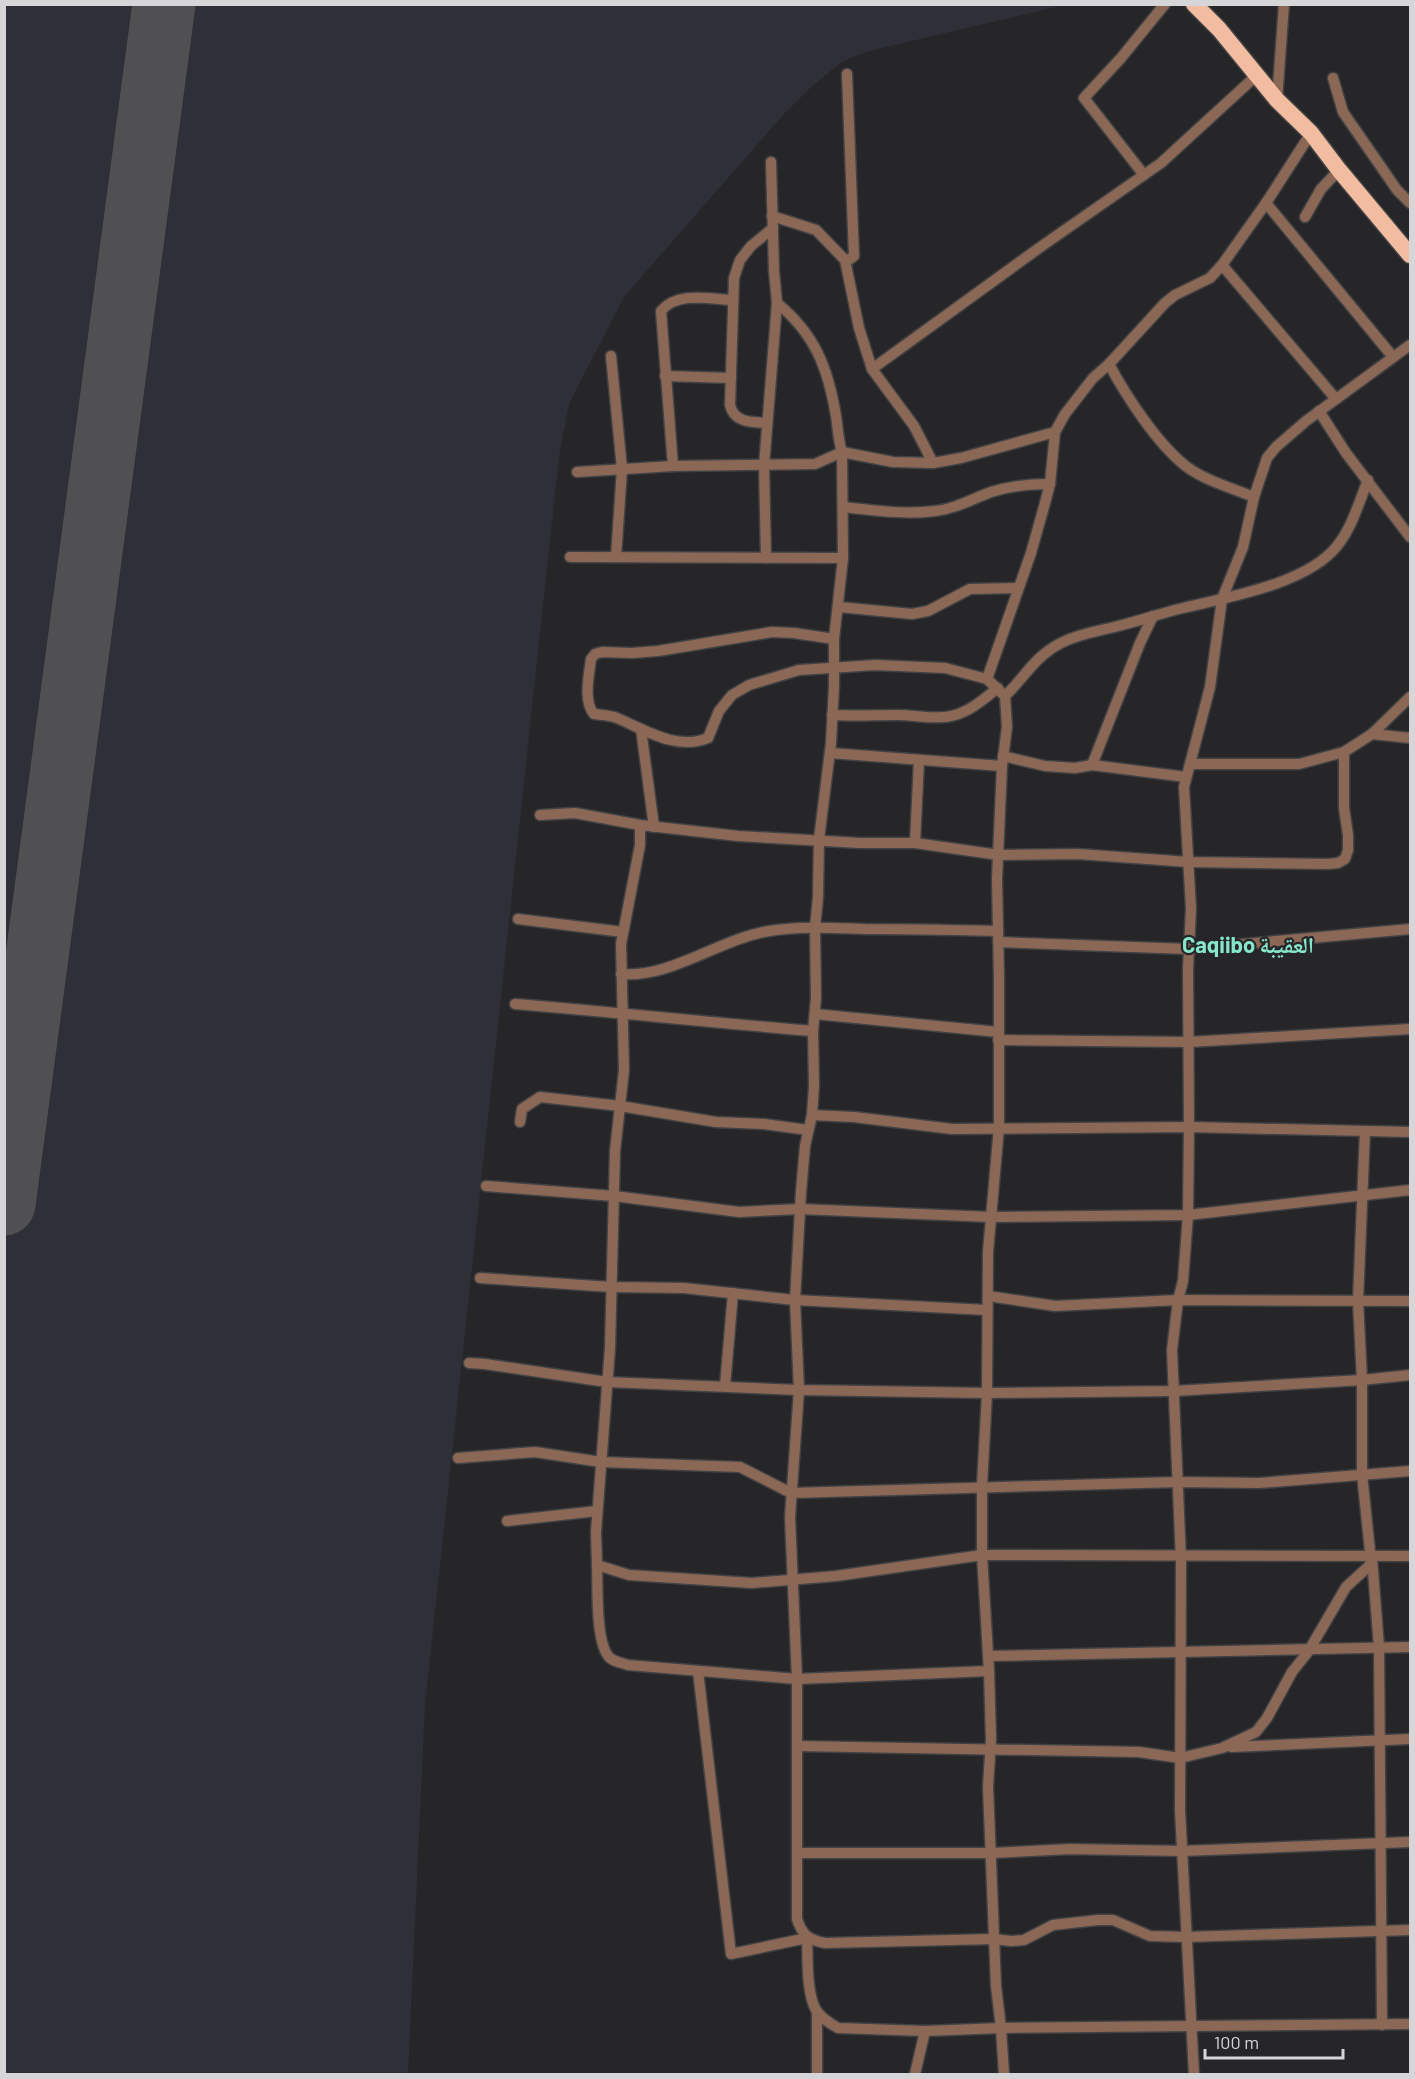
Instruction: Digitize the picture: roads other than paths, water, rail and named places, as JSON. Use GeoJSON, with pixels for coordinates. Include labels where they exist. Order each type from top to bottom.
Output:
{"type":"FeatureCollection","features":[{"type":"Feature","properties":{"kind":"highway"},"geometry":{"type":"LineString","coordinates":[[1194,4],[1205,10],[1277,100],[1311,133],[1410,255]]}},
{"type":"Feature","properties":{"kind":"street"},"geometry":{"type":"LineString","coordinates":[[1144,175],[1084,98],[1122,58],[1166,4]]}},
{"type":"Feature","properties":{"kind":"street"},"geometry":{"type":"LineString","coordinates":[[1277,100],[1284,4]]}},
{"type":"Feature","properties":{"kind":"street"},"geometry":{"type":"LineString","coordinates":[[845,260],[854,256],[855,250],[848,74]]}},
{"type":"Feature","properties":{"kind":"street"},"geometry":{"type":"LineString","coordinates":[[872,369],[1039,248],[1161,164],[1257,75]]}},
{"type":"Feature","properties":{"kind":"street"},"geometry":{"type":"LineString","coordinates":[[1333,78],[1344,112],[1397,190],[1410,203]]}},
{"type":"Feature","properties":{"kind":"street"},"geometry":{"type":"LineString","coordinates":[[987,679],[1030,553],[1050,484],[1055,432],[1065,414],[1094,378],[1165,303],[1175,295],[1210,278],[1222,265],[1266,203],[1311,133]]}},
{"type":"Feature","properties":{"kind":"street"},"geometry":{"type":"LineString","coordinates":[[766,558],[764,466],[777,303],[771,162]]}},
{"type":"Feature","properties":{"kind":"street"},"geometry":{"type":"LineString","coordinates":[[1305,217],[1321,189],[1339,170]]}},
{"type":"Feature","properties":{"kind":"street"},"geometry":{"type":"LineString","coordinates":[[1266,203],[1393,357]]}},
{"type":"Feature","properties":{"kind":"street"},"geometry":{"type":"LineString","coordinates":[[772,216],[816,230],[845,260],[859,328],[872,369],[914,426],[933,463]]}},
{"type":"Feature","properties":{"kind":"street"},"geometry":{"type":"LineString","coordinates":[[767,423],[739,419],[732,412],[730,405],[733,300],[734,278],[740,260],[751,246],[773,228]]}},
{"type":"Feature","properties":{"kind":"street"},"geometry":{"type":"LineString","coordinates":[[1222,265],[1336,399]]}},
{"type":"Feature","properties":{"kind":"street"},"geometry":{"type":"LineString","coordinates":[[673,466],[661,311],[667,303],[679,298],[733,300]]}},
{"type":"Feature","properties":{"kind":"street"},"geometry":{"type":"LineString","coordinates":[[777,303],[806,330],[819,356],[831,388],[842,452],[843,558],[834,639],[830,753],[819,839],[815,928],[814,1086],[800,1209],[795,1300],[799,1390],[791,1492],[797,1679],[797,1919],[800,1929],[807,1938],[811,1998],[816,2012],[817,2074]]}},
{"type":"Feature","properties":{"kind":"street"},"geometry":{"type":"LineString","coordinates":[[1194,2074],[1182,1851],[1181,1556],[1172,1350],[1178,1300],[1183,1281],[1188,1215],[1188,949],[1191,909],[1184,799],[1186,777],[1210,687],[1222,599],[1243,547],[1254,497],[1267,458],[1289,435],[1319,411],[1410,345]]}},
{"type":"Feature","properties":{"kind":"street"},"geometry":{"type":"LineString","coordinates":[[610,357],[622,470],[616,557]]}},
{"type":"Feature","properties":{"kind":"street"},"geometry":{"type":"LineString","coordinates":[[1109,364],[1153,432],[1171,453],[1187,467],[1205,477],[1254,497]]}},
{"type":"Feature","properties":{"kind":"street"},"geometry":{"type":"LineString","coordinates":[[665,376],[731,378]]}},
{"type":"Feature","properties":{"kind":"street"},"geometry":{"type":"LineString","coordinates":[[1319,411],[1346,453],[1410,537]]}},
{"type":"Feature","properties":{"kind":"street"},"geometry":{"type":"LineString","coordinates":[[577,472],[673,466],[815,464],[842,452],[893,462],[933,463],[961,458],[1055,432]]}},
{"type":"Feature","properties":{"kind":"street"},"geometry":{"type":"LineString","coordinates":[[832,715],[901,715],[933,718],[962,713],[1016,685],[1038,658],[1059,644],[1078,636],[1244,595],[1281,582],[1320,561],[1336,548],[1344,536],[1368,480]]}},
{"type":"Feature","properties":{"kind":"street"},"geometry":{"type":"LineString","coordinates":[[843,507],[909,512],[935,511],[952,508],[993,492],[1030,484],[1050,484]]}},
{"type":"Feature","properties":{"kind":"street"},"geometry":{"type":"LineString","coordinates":[[570,557],[843,558]]}},
{"type":"Feature","properties":{"kind":"street"},"geometry":{"type":"LineString","coordinates":[[839,606],[912,614],[928,611],[970,589],[1018,588]]}},
{"type":"Feature","properties":{"kind":"street"},"geometry":{"type":"LineString","coordinates":[[1092,765],[1140,643],[1153,616]]}},
{"type":"Feature","properties":{"kind":"street"},"geometry":{"type":"LineString","coordinates":[[834,639],[772,632],[658,651],[595,654],[590,665],[590,710],[594,714],[615,717],[655,735],[685,743],[699,742],[708,738],[719,711],[732,695],[749,685],[799,670],[875,666],[934,667],[987,679],[1001,692],[1006,727],[1002,761],[997,879],[999,1128],[991,1217],[987,1310],[982,1555],[989,1656],[988,1787],[994,1939],[1004,2074]]}},
{"type":"Feature","properties":{"kind":"street"},"geometry":{"type":"LineString","coordinates":[[1191,764],[1299,764],[1344,752],[1372,734],[1410,697]]}},
{"type":"Feature","properties":{"kind":"street"},"geometry":{"type":"LineString","coordinates":[[640,729],[654,826]]}},
{"type":"Feature","properties":{"kind":"street"},"geometry":{"type":"LineString","coordinates":[[1372,734],[1410,738]]}},
{"type":"Feature","properties":{"kind":"street"},"geometry":{"type":"LineString","coordinates":[[540,815],[575,813],[640,825],[758,838],[915,843],[999,855],[1078,854],[1189,862],[1311,865],[1338,863],[1345,858],[1348,850],[1344,808],[1344,752]]}},
{"type":"Feature","properties":{"kind":"street"},"geometry":{"type":"LineString","coordinates":[[830,753],[919,760],[1002,761],[1075,768],[1092,765],[1186,777]]}},
{"type":"Feature","properties":{"kind":"street"},"geometry":{"type":"LineString","coordinates":[[915,843],[919,760]]}},
{"type":"Feature","properties":{"kind":"street"},"geometry":{"type":"LineString","coordinates":[[640,825],[640,845],[623,932],[621,974],[624,1070],[615,1151],[607,1382],[597,1511],[601,1632],[606,1651],[610,1658],[628,1665],[797,1679],[989,1671]]}},
{"type":"Feature","properties":{"kind":"street"},"geometry":{"type":"LineString","coordinates":[[518,919],[623,932]]}},
{"type":"Feature","properties":{"kind":"street"},"geometry":{"type":"LineString","coordinates":[[621,974],[646,973],[661,969],[741,937],[771,931],[815,928],[1188,949],[1410,929]]}},
{"type":"Feature","properties":{"kind":"street"},"geometry":{"type":"LineString","coordinates":[[514,1005],[623,1012],[690,1021],[813,1031]]}},
{"type":"Feature","properties":{"kind":"street"},"geometry":{"type":"LineString","coordinates":[[815,1014],[998,1036],[1189,1042],[1410,1029]]}},
{"type":"Feature","properties":{"kind":"street"},"geometry":{"type":"LineString","coordinates":[[520,1122],[522,1108],[540,1097],[620,1106],[716,1122],[764,1124],[808,1130]]}},
{"type":"Feature","properties":{"kind":"street"},"geometry":{"type":"LineString","coordinates":[[812,1115],[854,1117],[952,1129],[1189,1127],[1410,1132]]}},
{"type":"Feature","properties":{"kind":"street"},"geometry":{"type":"LineString","coordinates":[[1365,1131],[1358,1301],[1362,1380],[1362,1474],[1372,1556],[1379,1647],[1382,2025]]}},
{"type":"Feature","properties":{"kind":"street"},"geometry":{"type":"LineString","coordinates":[[486,1186],[614,1196],[739,1212],[800,1209],[991,1217],[1188,1215],[1410,1190]]}},
{"type":"Feature","properties":{"kind":"street"},"geometry":{"type":"LineString","coordinates":[[480,1278],[611,1287],[684,1288],[795,1300],[987,1310]]}},
{"type":"Feature","properties":{"kind":"street"},"geometry":{"type":"LineString","coordinates":[[725,1386],[733,1293]]}},
{"type":"Feature","properties":{"kind":"street"},"geometry":{"type":"LineString","coordinates":[[988,1296],[1055,1306],[1178,1300],[1410,1300]]}},
{"type":"Feature","properties":{"kind":"street"},"geometry":{"type":"LineString","coordinates":[[469,1363],[607,1382],[799,1390],[1174,1391],[1410,1376]]}},
{"type":"Feature","properties":{"kind":"street"},"geometry":{"type":"LineString","coordinates":[[458,1458],[535,1452],[601,1462],[740,1467],[791,1492],[982,1486],[1259,1482],[1410,1471]]}},
{"type":"Feature","properties":{"kind":"street"},"geometry":{"type":"LineString","coordinates":[[507,1521],[597,1511]]}},
{"type":"Feature","properties":{"kind":"street"},"geometry":{"type":"LineString","coordinates":[[597,1565],[617,1573],[752,1583],[794,1580],[982,1555],[1410,1556]]}},
{"type":"Feature","properties":{"kind":"street"},"geometry":{"type":"LineString","coordinates":[[1222,1748],[1256,1732],[1267,1718],[1292,1672],[1310,1649],[1346,1587],[1369,1566],[1372,1556]]}},
{"type":"Feature","properties":{"kind":"street"},"geometry":{"type":"LineString","coordinates":[[989,1656],[1410,1647]]}},
{"type":"Feature","properties":{"kind":"street"},"geometry":{"type":"LineString","coordinates":[[698,1671],[731,1954],[807,1938],[825,1943],[1024,1940],[1053,1925],[1098,1920],[1113,1920],[1149,1936],[1186,1937],[1410,1930]]}},
{"type":"Feature","properties":{"kind":"street"},"geometry":{"type":"LineString","coordinates":[[797,1746],[1139,1752],[1180,1758],[1222,1748],[1410,1739]]}},
{"type":"Feature","properties":{"kind":"street"},"geometry":{"type":"LineString","coordinates":[[798,1854],[991,1853],[1070,1849],[1182,1851],[1410,1842]]}},
{"type":"Feature","properties":{"kind":"street"},"geometry":{"type":"LineString","coordinates":[[816,2012],[838,2028],[925,2031],[1001,2028],[1410,2024]]}},
{"type":"Feature","properties":{"kind":"street"},"geometry":{"type":"LineString","coordinates":[[915,2074],[925,2031]]}},
{"type":"Feature","properties":{"kind":"district","name":"Caqiibo العقيبة"},"geometry":{"type":"Point","coordinates":[1248,944]}}]}
